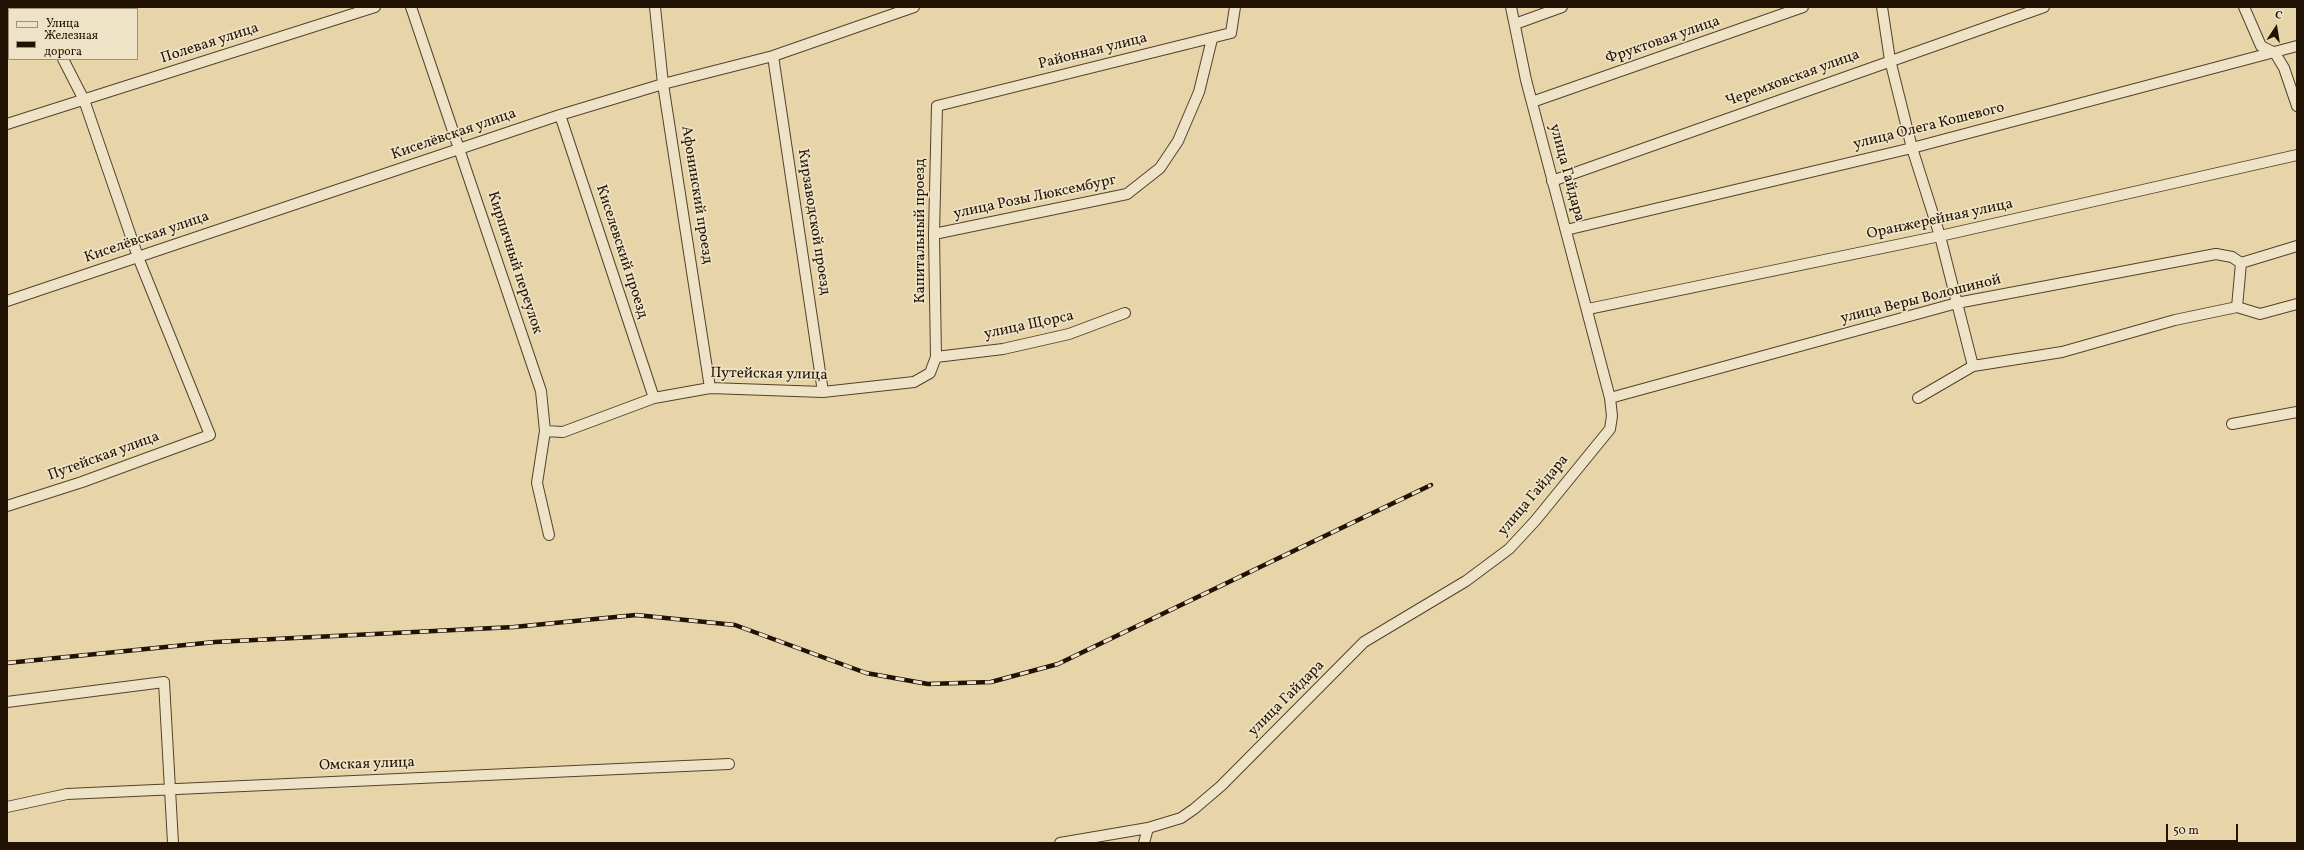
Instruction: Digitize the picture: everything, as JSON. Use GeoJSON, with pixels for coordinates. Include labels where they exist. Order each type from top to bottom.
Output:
{"type":"FeatureCollection","features":[{"type":"Feature","properties":{"kind":"street","name":"Полевая улица"},"geometry":{"type":"LineString","coordinates":[[7,124],[376,7]]}},
{"type":"Feature","properties":{"kind":"street","name":"Кирпичный переулок"},"geometry":{"type":"LineString","coordinates":[[411,7],[540,391],[545,431],[537,483],[549,535]]}},
{"type":"Feature","properties":{"kind":"street","name":"Афонинский проезд"},"geometry":{"type":"LineString","coordinates":[[655,7],[663,84],[710,388]]}},
{"type":"Feature","properties":{"kind":"street","name":"Киселёвская улица"},"geometry":{"type":"LineString","coordinates":[[7,301],[460,150],[560,115],[663,84],[773,56],[914,7]]}},
{"type":"Feature","properties":{"kind":"street","name":"Районная улица"},"geometry":{"type":"LineString","coordinates":[[937,106],[1212,39],[1231,33],[1235,7]]}},
{"type":"Feature","properties":{"kind":"street","name":"улица Гайдара"},"geometry":{"type":"LineString","coordinates":[[1060,843],[1148,828],[1181,818],[1205,800],[1364,642],[1466,581],[1508,549],[1535,521],[1610,429],[1612,416],[1610,398],[1588,309],[1552,181],[1532,102],[1511,7]]}},
{"type":"Feature","properties":{"kind":"street"},"geometry":{"type":"LineString","coordinates":[[1514,24],[1562,7]]}},
{"type":"Feature","properties":{"kind":"street","name":"Фруктовая улица"},"geometry":{"type":"LineString","coordinates":[[1532,102],[1803,7]]}},
{"type":"Feature","properties":{"kind":"street"},"geometry":{"type":"LineString","coordinates":[[1882,7],[1890,60],[1912,148],[1940,236],[1973,366]]}},
{"type":"Feature","properties":{"kind":"street","name":"Черемховская улица"},"geometry":{"type":"LineString","coordinates":[[1552,181],[1890,60],[2044,7]]}},
{"type":"Feature","properties":{"kind":"street"},"geometry":{"type":"LineString","coordinates":[[2244,7],[2261,46],[2275,53],[2284,68],[2297,106]]}},
{"type":"Feature","properties":{"kind":"street","name":"улица Розы Люксембург"},"geometry":{"type":"LineString","coordinates":[[934,234],[1127,194],[1160,168],[1178,142],[1199,92],[1212,39]]}},
{"type":"Feature","properties":{"kind":"street","name":"улица Олега Кошевого"},"geometry":{"type":"LineString","coordinates":[[1566,230],[1912,148],[2297,46]]}},
{"type":"Feature","properties":{"kind":"street","name":"Кирзаводской проезд"},"geometry":{"type":"LineString","coordinates":[[773,56],[823,392]]}},
{"type":"Feature","properties":{"kind":"street"},"geometry":{"type":"LineString","coordinates":[[64,60],[84,100],[138,257]]}},
{"type":"Feature","properties":{"kind":"street","name":"Капитальный проезд"},"geometry":{"type":"LineString","coordinates":[[936,357],[934,234],[937,106]]}},
{"type":"Feature","properties":{"kind":"street","name":"Киселевский проезд"},"geometry":{"type":"LineString","coordinates":[[560,115],[654,398]]}},
{"type":"Feature","properties":{"kind":"street","name":"Оранжерейная улица"},"geometry":{"type":"LineString","coordinates":[[1588,309],[1940,236],[2297,155]]}},
{"type":"Feature","properties":{"kind":"street"},"geometry":{"type":"LineString","coordinates":[[2237,307],[2241,262],[2297,246]]}},
{"type":"Feature","properties":{"kind":"street","name":"улица Веры Волошиной"},"geometry":{"type":"LineString","coordinates":[[1610,398],[1957,303],[2216,254],[2232,257],[2241,262]]}},
{"type":"Feature","properties":{"kind":"street","name":"Путейская улица"},"geometry":{"type":"LineString","coordinates":[[7,506],[82,482],[210,435],[138,257]]}},
{"type":"Feature","properties":{"kind":"street"},"geometry":{"type":"LineString","coordinates":[[1918,398],[1973,366],[2062,352],[2174,320],[2237,307],[2260,314],[2297,304]]}},
{"type":"Feature","properties":{"kind":"street","name":"улица Щорса"},"geometry":{"type":"LineString","coordinates":[[936,357],[1003,349],[1069,334],[1125,313]]}},
{"type":"Feature","properties":{"kind":"street","name":"Путейская улица"},"geometry":{"type":"LineString","coordinates":[[545,431],[563,432],[654,398],[710,388],[823,392],[914,382],[930,373],[936,357]]}},
{"type":"Feature","properties":{"kind":"street"},"geometry":{"type":"LineString","coordinates":[[2232,424],[2297,412]]}},
{"type":"Feature","properties":{"kind":"street"},"geometry":{"type":"LineString","coordinates":[[7,702],[164,682],[173,843]]}},
{"type":"Feature","properties":{"kind":"street","name":"Омская улица"},"geometry":{"type":"LineString","coordinates":[[7,807],[67,794],[169,788],[729,764]]}},
{"type":"Feature","properties":{"kind":"street"},"geometry":{"type":"LineString","coordinates":[[1144,843],[1148,828]]}},
{"type":"Feature","properties":{"kind":"railway"},"geometry":{"type":"LineString","coordinates":[[7,663],[215,642],[514,627],[636,615],[735,625],[866,673],[928,684],[991,682],[1058,664],[1431,485]]}}]}
